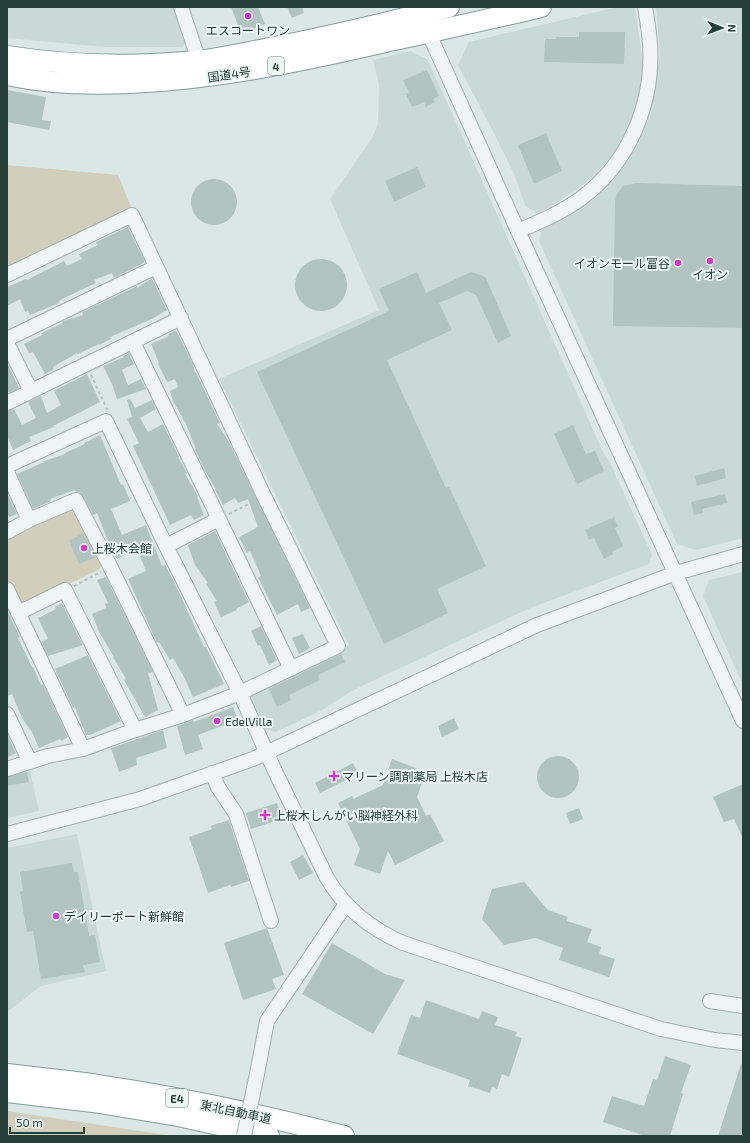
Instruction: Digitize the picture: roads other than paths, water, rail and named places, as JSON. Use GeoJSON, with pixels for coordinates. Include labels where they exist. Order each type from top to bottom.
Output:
{"type":"FeatureCollection","features":[{"type":"Feature","properties":{"kind":"highway","name":"国道4号"},"geometry":{"type":"LineString","coordinates":[[7,56],[97,65],[141,65],[199,61],[311,40],[418,11],[449,7]]}},
{"type":"Feature","properties":{"kind":"highway","name":"国道4号"},"geometry":{"type":"LineString","coordinates":[[7,76],[60,83],[94,84],[149,82],[204,77],[288,64],[541,7]]}},
{"type":"Feature","properties":{"kind":"highway","name":"東北自動車道"},"geometry":{"type":"LineString","coordinates":[[7,1074],[97,1084],[182,1099],[344,1136]]}},
{"type":"Feature","properties":{"kind":"highway","name":"東北自動車道"},"geometry":{"type":"LineString","coordinates":[[7,1092],[93,1102],[178,1116],[269,1136]]}},
{"type":"Feature","properties":{"kind":"street"},"geometry":{"type":"LineString","coordinates":[[181,7],[199,61]]}},
{"type":"Feature","properties":{"kind":"street"},"geometry":{"type":"LineString","coordinates":[[518,231],[558,213],[580,200],[600,183],[616,164],[627,146],[637,128],[648,87],[650,43],[645,7]]}},
{"type":"Feature","properties":{"kind":"street"},"geometry":{"type":"LineString","coordinates":[[418,11],[743,721]]}},
{"type":"Feature","properties":{"kind":"street"},"geometry":{"type":"LineString","coordinates":[[7,274],[132,215],[264,496],[338,646],[240,693],[182,715],[83,749],[48,756],[7,770]]}},
{"type":"Feature","properties":{"kind":"street"},"geometry":{"type":"LineString","coordinates":[[7,339],[156,267]]}},
{"type":"Feature","properties":{"kind":"street"},"geometry":{"type":"LineString","coordinates":[[7,403],[181,318]]}},
{"type":"Feature","properties":{"kind":"street"},"geometry":{"type":"LineString","coordinates":[[132,342],[291,669]]}},
{"type":"Feature","properties":{"kind":"street"},"geometry":{"type":"LineString","coordinates":[[7,343],[30,391]]}},
{"type":"Feature","properties":{"kind":"street"},"geometry":{"type":"LineString","coordinates":[[7,466],[106,421],[166,546],[240,693],[266,753],[327,878],[335,891],[346,904],[364,921],[385,935],[421,949],[661,1029],[715,1040],[743,1043]]}},
{"type":"Feature","properties":{"kind":"street"},"geometry":{"type":"LineString","coordinates":[[7,472],[29,520]]}},
{"type":"Feature","properties":{"kind":"street"},"geometry":{"type":"LineString","coordinates":[[7,532],[29,520],[76,500],[110,566],[182,715]]}},
{"type":"Feature","properties":{"kind":"street"},"geometry":{"type":"LineString","coordinates":[[166,546],[219,519]]}},
{"type":"Feature","properties":{"kind":"street"},"geometry":{"type":"LineString","coordinates":[[7,834],[140,799],[266,753],[537,625],[676,573],[743,554]]}},
{"type":"Feature","properties":{"kind":"street"},"geometry":{"type":"LineString","coordinates":[[7,589],[83,749]]}},
{"type":"Feature","properties":{"kind":"street"},"geometry":{"type":"LineString","coordinates":[[18,613],[65,590],[135,730]]}},
{"type":"Feature","properties":{"kind":"street"},"geometry":{"type":"LineString","coordinates":[[7,714],[30,762]]}},
{"type":"Feature","properties":{"kind":"street"},"geometry":{"type":"LineString","coordinates":[[212,773],[218,787],[236,814],[271,921]]}},
{"type":"Feature","properties":{"kind":"street"},"geometry":{"type":"LineString","coordinates":[[244,1136],[267,1021],[346,904]]}},
{"type":"Feature","properties":{"kind":"street"},"geometry":{"type":"LineString","coordinates":[[710,1001],[743,1006]]}},
{"type":"Feature","properties":{"kind":"place","name":"エスコートワン"},"geometry":{"type":"Point","coordinates":[248,16]}},
{"type":"Feature","properties":{"kind":"place","name":"イオン"},"geometry":{"type":"Point","coordinates":[710,261]}},
{"type":"Feature","properties":{"kind":"place","name":"イオンモール富谷"},"geometry":{"type":"Point","coordinates":[678,263]}},
{"type":"Feature","properties":{"kind":"place","name":"上桜木会館"},"geometry":{"type":"Point","coordinates":[84,548]}},
{"type":"Feature","properties":{"kind":"place","name":"EdelVilla"},"geometry":{"type":"Point","coordinates":[217,721]}},
{"type":"Feature","properties":{"kind":"place","name":"マリーン調剤薬局 上桜木店"},"geometry":{"type":"Point","coordinates":[334,776]}},
{"type":"Feature","properties":{"kind":"place","name":"上桜木しんがい脳神経外科"},"geometry":{"type":"Point","coordinates":[265,815]}},
{"type":"Feature","properties":{"kind":"place","name":"デイリーポート新鮮館"},"geometry":{"type":"Point","coordinates":[56,916]}}]}
